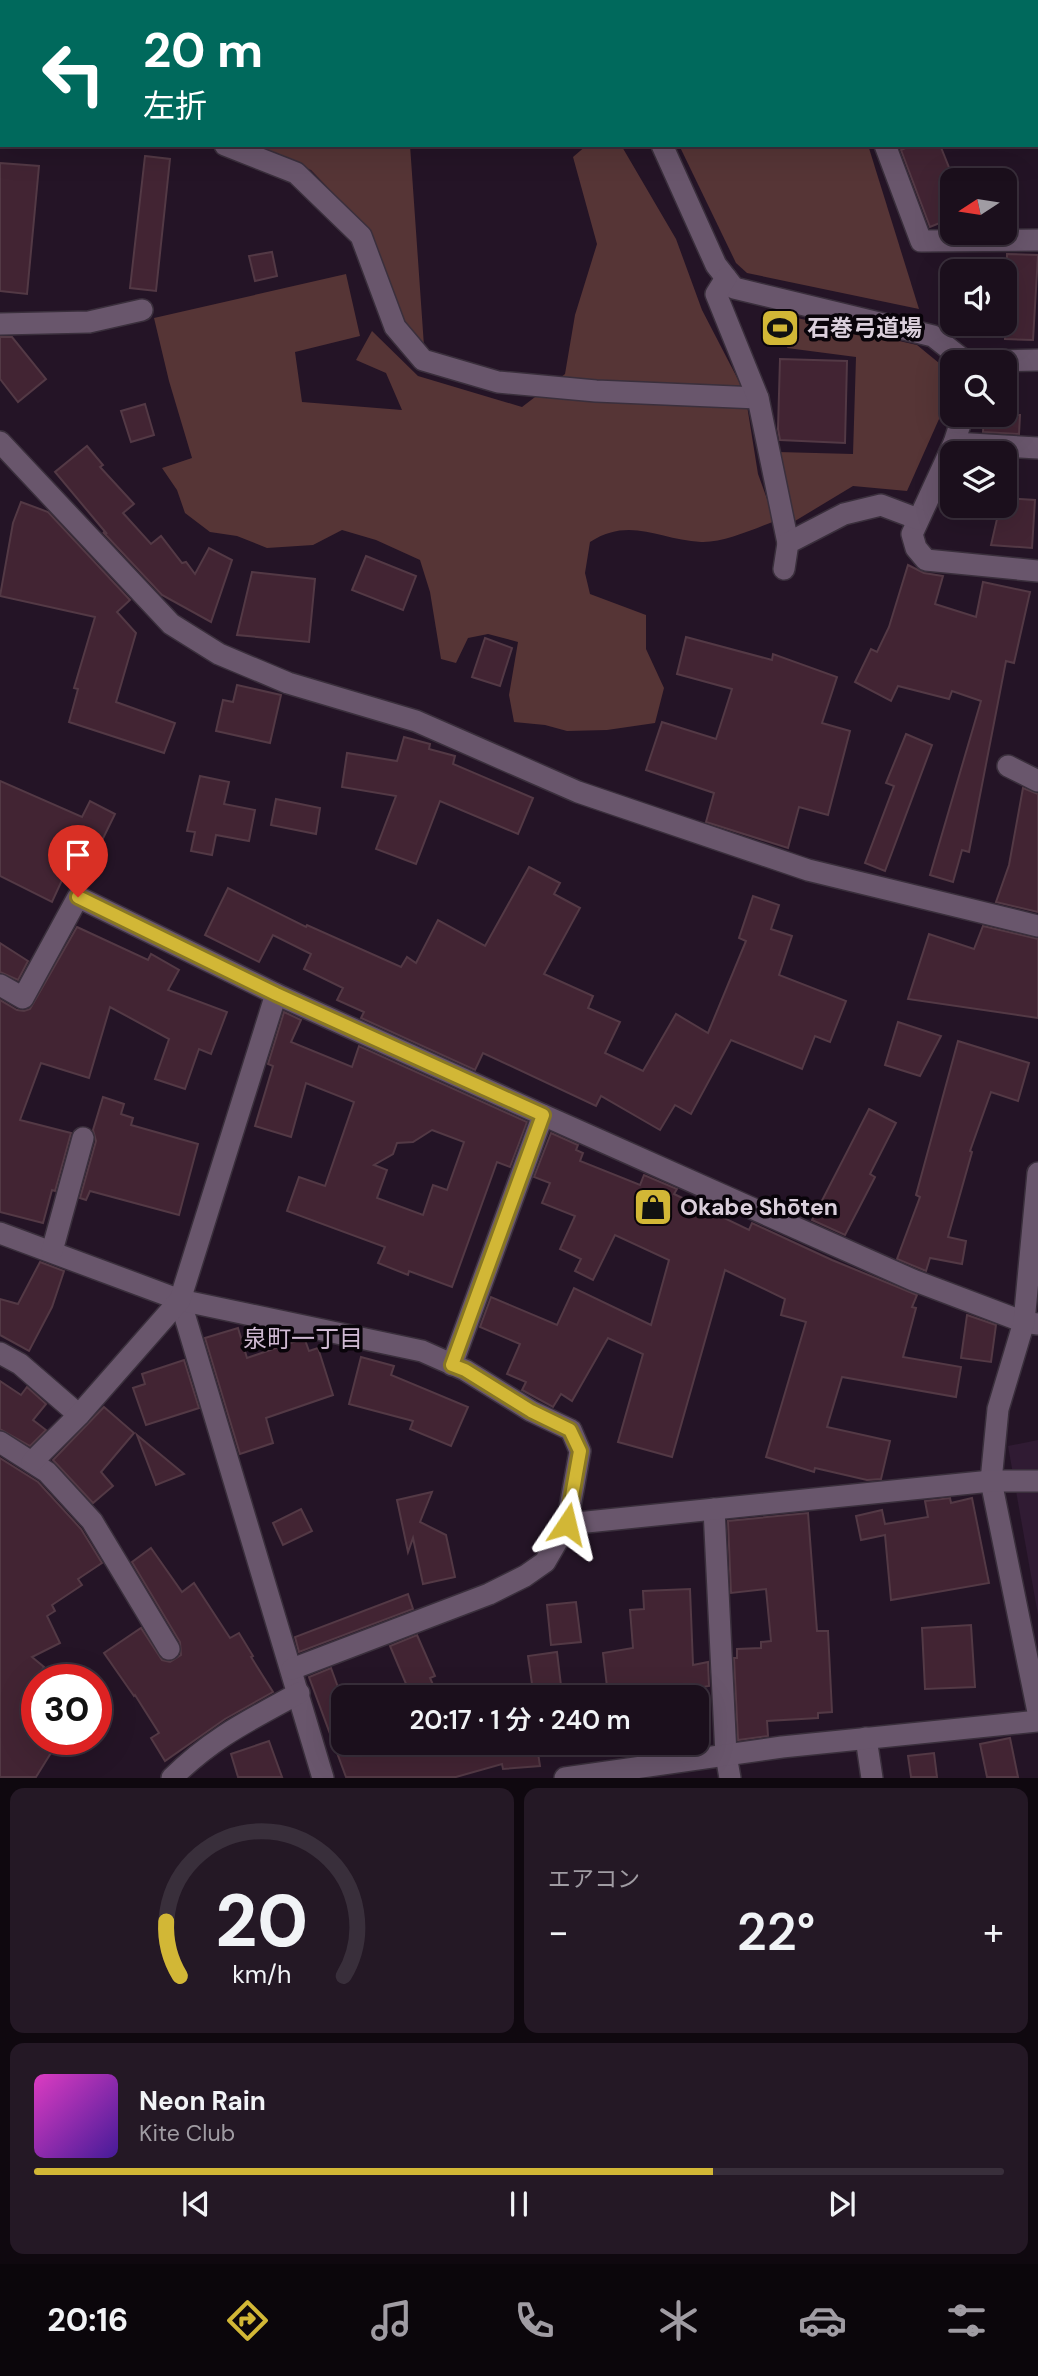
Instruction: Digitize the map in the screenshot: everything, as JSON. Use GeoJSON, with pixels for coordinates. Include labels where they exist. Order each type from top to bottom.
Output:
{"type":"FeatureCollection","features":[{"type":"Feature","properties":{"kind":"street"},"geometry":{"type":"LineString","coordinates":[[230,147],[296,173],[361,236],[395,327],[423,360],[498,382],[596,391],[758,398]]}},
{"type":"Feature","properties":{"kind":"street"},"geometry":{"type":"LineString","coordinates":[[663,147],[716,265],[734,288],[933,336],[966,362],[1038,360]]}},
{"type":"Feature","properties":{"kind":"street"},"geometry":{"type":"LineString","coordinates":[[886,147],[921,241],[1038,240]]}},
{"type":"Feature","properties":{"kind":"street"},"geometry":{"type":"LineString","coordinates":[[726,278],[716,294],[758,398],[788,543],[784,569]]}},
{"type":"Feature","properties":{"kind":"street"},"geometry":{"type":"LineString","coordinates":[[0,324],[89,322],[142,310]]}},
{"type":"Feature","properties":{"kind":"street"},"geometry":{"type":"LineString","coordinates":[[0,442],[171,624],[219,654],[288,683],[416,721],[578,792],[797,866],[1038,926]]}},
{"type":"Feature","properties":{"kind":"street"},"geometry":{"type":"LineString","coordinates":[[1017,447],[1038,448]]}},
{"type":"Feature","properties":{"kind":"street"},"geometry":{"type":"LineString","coordinates":[[940,473],[912,534],[916,548],[926,560],[1038,570]]}},
{"type":"Feature","properties":{"kind":"street"},"geometry":{"type":"LineString","coordinates":[[788,543],[844,514],[881,505],[918,519]]}},
{"type":"Feature","properties":{"kind":"street"},"geometry":{"type":"LineString","coordinates":[[1008,766],[1038,781]]}},
{"type":"Feature","properties":{"kind":"street"},"geometry":{"type":"LineString","coordinates":[[0,985],[23,998],[78,897],[276,994],[543,1115],[913,1280],[1031,1323]]}},
{"type":"Feature","properties":{"kind":"street"},"geometry":{"type":"LineString","coordinates":[[32,1462],[79,1415],[180,1300],[276,994]]}},
{"type":"Feature","properties":{"kind":"street"},"geometry":{"type":"LineString","coordinates":[[452,1365],[543,1115]]}},
{"type":"Feature","properties":{"kind":"street"},"geometry":{"type":"LineString","coordinates":[[52,1251],[83,1138]]}},
{"type":"Feature","properties":{"kind":"street"},"geometry":{"type":"LineString","coordinates":[[1038,1173],[1031,1323],[998,1409],[991,1481],[1038,1712]]}},
{"type":"Feature","properties":{"kind":"street"},"geometry":{"type":"LineString","coordinates":[[0,1233],[180,1300],[422,1351],[465,1370],[531,1411],[570,1430],[580,1451],[567,1524],[545,1562],[525,1576],[489,1594],[292,1669]]}},
{"type":"Feature","properties":{"kind":"street"},"geometry":{"type":"LineString","coordinates":[[180,1300],[324,1777]]}},
{"type":"Feature","properties":{"kind":"street"},"geometry":{"type":"LineString","coordinates":[[0,1353],[20,1364],[79,1415]]}},
{"type":"Feature","properties":{"kind":"street"},"geometry":{"type":"LineString","coordinates":[[0,1442],[47,1472],[92,1521],[169,1649]]}},
{"type":"Feature","properties":{"kind":"street"},"geometry":{"type":"LineString","coordinates":[[567,1524],[991,1481],[1038,1481]]}},
{"type":"Feature","properties":{"kind":"street"},"geometry":{"type":"LineString","coordinates":[[714,1509],[726,1755],[730,1777]]}},
{"type":"Feature","properties":{"kind":"street"},"geometry":{"type":"LineString","coordinates":[[172,1777],[194,1756],[230,1730],[299,1693]]}},
{"type":"Feature","properties":{"kind":"street"},"geometry":{"type":"LineString","coordinates":[[565,1777],[866,1738],[1038,1721]]}},
{"type":"Feature","properties":{"kind":"street"},"geometry":{"type":"LineString","coordinates":[[866,1738],[872,1777]]}},
{"type":"Feature","properties":{"kind":"shaded area"},"geometry":{"type":"Polygon","coordinates":[[[251,147],[410,147],[424,346],[404,326],[371,233],[311,170],[251,147]]]}},
{"type":"Feature","properties":{"kind":"shaded area"},"geometry":{"type":"Polygon","coordinates":[[[585,147],[622,147],[676,239],[702,310],[745,393],[758,474],[775,521],[710,542],[632,530],[605,534],[590,542],[585,573],[590,594],[646,615],[646,649],[664,688],[655,723],[607,730],[567,731],[545,725],[514,722],[509,695],[518,642],[488,634],[468,638],[456,663],[441,659],[430,592],[420,560],[376,540],[342,530],[313,545],[267,548],[237,536],[210,532],[185,513],[177,490],[162,468],[192,458],[154,318],[346,274],[360,336],[295,352],[302,402],[402,410],[386,373],[356,360],[372,331],[418,376],[522,407],[565,374],[575,315],[597,244],[573,157],[585,147]]]}},
{"type":"Feature","properties":{"kind":"shaded area"},"geometry":{"type":"Polygon","coordinates":[[[680,147],[869,147],[919,309],[747,273],[736,263],[680,147]]]}},
{"type":"Feature","properties":{"kind":"shaded area"},"geometry":{"type":"Polygon","coordinates":[[[797,318],[917,345],[939,363],[940,417],[907,491],[853,486],[795,521],[778,452],[853,454],[856,357],[787,348],[797,318]]]}},
{"type":"Feature","properties":{"kind":"shaded area"},"geometry":{"type":"Polygon","coordinates":[[[1038,1440],[1038,1615],[1008,1446],[1038,1440]]]}},
{"type":"Feature","properties":{"kind":"building"},"geometry":{"type":"Polygon","coordinates":[[[908,147],[941,147],[949,168],[940,168],[940,223],[930,227],[901,150],[908,147]]]}},
{"type":"Feature","properties":{"kind":"building"},"geometry":{"type":"Polygon","coordinates":[[[145,156],[170,159],[156,291],[130,288],[145,156]]]}},
{"type":"Feature","properties":{"kind":"building"},"geometry":{"type":"Polygon","coordinates":[[[0,163],[39,166],[27,294],[0,291],[0,163]]]}},
{"type":"Feature","properties":{"kind":"building"},"geometry":{"type":"Polygon","coordinates":[[[272,252],[277,276],[255,281],[249,256],[272,252]]]}},
{"type":"Feature","properties":{"kind":"building"},"geometry":{"type":"Polygon","coordinates":[[[1007,254],[1038,255],[1033,340],[1005,339],[1005,336],[1017,336],[1017,259],[1007,259],[1007,254]]]}},
{"type":"Feature","properties":{"kind":"building"},"geometry":{"type":"Polygon","coordinates":[[[0,337],[12,337],[46,379],[18,402],[0,379],[0,337]]]}},
{"type":"Feature","properties":{"kind":"building"},"geometry":{"type":"Polygon","coordinates":[[[780,359],[847,361],[845,443],[780,440],[780,359]]]}},
{"type":"Feature","properties":{"kind":"building"},"geometry":{"type":"Polygon","coordinates":[[[145,404],[154,435],[131,442],[121,411],[145,404]]]}},
{"type":"Feature","properties":{"kind":"building"},"geometry":{"type":"Polygon","coordinates":[[[1017,415],[1020,415],[1019,434],[983,432],[983,427],[1017,427],[1017,415]]]}},
{"type":"Feature","properties":{"kind":"building"},"geometry":{"type":"Polygon","coordinates":[[[87,446],[103,465],[100,467],[134,504],[123,513],[151,544],[161,536],[182,563],[186,562],[195,574],[209,548],[232,560],[211,622],[162,595],[103,532],[107,534],[55,472],[87,446]]]}},
{"type":"Feature","properties":{"kind":"building"},"geometry":{"type":"Polygon","coordinates":[[[1017,499],[1035,500],[1032,548],[991,545],[997,518],[1017,518],[1017,499]]]}},
{"type":"Feature","properties":{"kind":"building"},"geometry":{"type":"Polygon","coordinates":[[[21,502],[48,512],[130,600],[117,612],[136,633],[116,702],[175,723],[164,753],[69,722],[78,689],[74,688],[95,617],[0,596],[13,523],[21,502]]]}},
{"type":"Feature","properties":{"kind":"building"},"geometry":{"type":"Polygon","coordinates":[[[366,556],[416,576],[403,610],[352,590],[366,556]]]}},
{"type":"Feature","properties":{"kind":"building"},"geometry":{"type":"Polygon","coordinates":[[[908,565],[924,573],[943,576],[935,604],[976,617],[983,582],[1030,592],[1014,663],[1006,661],[969,852],[962,850],[953,882],[930,875],[981,701],[952,691],[949,699],[898,686],[891,701],[855,682],[871,649],[877,652],[889,627],[908,565]]]}},
{"type":"Feature","properties":{"kind":"building"},"geometry":{"type":"Polygon","coordinates":[[[252,572],[315,579],[309,642],[237,635],[252,572]]]}},
{"type":"Feature","properties":{"kind":"building"},"geometry":{"type":"Polygon","coordinates":[[[686,637],[772,660],[773,654],[837,677],[822,723],[850,731],[828,815],[799,807],[788,848],[706,822],[714,793],[646,770],[662,722],[716,739],[732,689],[677,674],[686,637]]]}},
{"type":"Feature","properties":{"kind":"building"},"geometry":{"type":"Polygon","coordinates":[[[485,638],[512,648],[500,686],[472,677],[485,638]]]}},
{"type":"Feature","properties":{"kind":"building"},"geometry":{"type":"Polygon","coordinates":[[[237,685],[281,695],[270,743],[216,731],[223,700],[233,702],[237,685]]]}},
{"type":"Feature","properties":{"kind":"building"},"geometry":{"type":"Polygon","coordinates":[[[906,734],[932,745],[885,871],[865,863],[894,786],[886,783],[906,734]]]}},
{"type":"Feature","properties":{"kind":"building"},"geometry":{"type":"Polygon","coordinates":[[[404,737],[430,744],[429,749],[455,756],[453,764],[533,798],[518,834],[440,801],[416,864],[376,849],[396,796],[342,787],[347,753],[397,761],[404,737]]]}},
{"type":"Feature","properties":{"kind":"building"},"geometry":{"type":"Polygon","coordinates":[[[200,776],[229,782],[224,804],[255,810],[249,841],[216,835],[212,855],[191,851],[195,832],[187,831],[200,776]]]}},
{"type":"Feature","properties":{"kind":"building"},"geometry":{"type":"Polygon","coordinates":[[[0,781],[82,817],[90,801],[115,814],[91,863],[74,854],[52,902],[0,876],[0,781]]]}},
{"type":"Feature","properties":{"kind":"building"},"geometry":{"type":"Polygon","coordinates":[[[1023,788],[1038,794],[1038,912],[996,902],[1009,865],[1023,788]]]}},
{"type":"Feature","properties":{"kind":"building"},"geometry":{"type":"Polygon","coordinates":[[[276,799],[320,808],[316,834],[271,825],[276,799]]]}},
{"type":"Feature","properties":{"kind":"building"},"geometry":{"type":"Polygon","coordinates":[[[529,867],[560,883],[554,894],[580,908],[544,974],[593,996],[588,1008],[620,1022],[605,1053],[643,1071],[676,1014],[708,1033],[746,941],[739,938],[753,896],[779,905],[771,929],[792,936],[779,975],[846,1001],[830,1042],[815,1036],[802,1069],[731,1040],[691,1114],[675,1105],[660,1130],[601,1096],[596,1106],[483,1053],[475,1070],[361,1018],[364,1012],[337,1000],[343,988],[304,969],[311,954],[273,935],[259,962],[205,935],[228,888],[306,927],[307,925],[401,967],[407,957],[416,963],[438,920],[485,946],[529,867]]]}},
{"type":"Feature","properties":{"kind":"building"},"geometry":{"type":"Polygon","coordinates":[[[983,926],[1038,939],[1038,1018],[908,999],[929,934],[974,949],[983,926]]]}},
{"type":"Feature","properties":{"kind":"building"},"geometry":{"type":"Polygon","coordinates":[[[77,927],[148,960],[151,954],[179,970],[168,990],[227,1012],[211,1054],[199,1049],[185,1089],[155,1079],[169,1039],[110,1007],[89,1078],[41,1063],[20,1120],[71,1133],[43,1223],[0,1212],[0,1000],[17,1010],[30,1009],[77,927]]]}},
{"type":"Feature","properties":{"kind":"building"},"geometry":{"type":"Polygon","coordinates":[[[0,943],[28,961],[18,980],[0,972],[0,943]]]}},
{"type":"Feature","properties":{"kind":"building"},"geometry":{"type":"Polygon","coordinates":[[[284,1012],[301,1020],[291,1042],[352,1067],[359,1046],[527,1122],[510,1167],[497,1162],[452,1287],[409,1271],[408,1275],[378,1263],[385,1247],[287,1211],[299,1177],[325,1186],[354,1102],[306,1083],[291,1137],[255,1126],[273,1066],[268,1064],[284,1012]],[[432,1130],[413,1142],[397,1143],[393,1154],[374,1165],[387,1170],[377,1198],[423,1215],[433,1185],[447,1190],[464,1142],[432,1130]]]}},
{"type":"Feature","properties":{"kind":"building"},"geometry":{"type":"Polygon","coordinates":[[[898,1022],[941,1036],[920,1076],[885,1065],[898,1022]]]}},
{"type":"Feature","properties":{"kind":"building"},"geometry":{"type":"Polygon","coordinates":[[[958,1041],[1029,1063],[1018,1101],[991,1092],[970,1151],[972,1152],[948,1237],[966,1241],[962,1264],[930,1258],[926,1271],[897,1259],[920,1197],[916,1195],[958,1041]]]}},
{"type":"Feature","properties":{"kind":"building"},"geometry":{"type":"Polygon","coordinates":[[[103,1097],[124,1104],[121,1114],[133,1118],[131,1125],[198,1144],[179,1215],[90,1191],[86,1200],[80,1198],[96,1141],[93,1130],[103,1097]]]}},
{"type":"Feature","properties":{"kind":"building"},"geometry":{"type":"Polygon","coordinates":[[[869,1109],[896,1123],[870,1174],[875,1177],[845,1235],[812,1220],[869,1109]]]}},
{"type":"Feature","properties":{"kind":"building"},"geometry":{"type":"Polygon","coordinates":[[[551,1133],[578,1145],[576,1150],[583,1153],[580,1161],[640,1185],[644,1175],[677,1189],[674,1194],[749,1230],[752,1223],[917,1295],[912,1307],[916,1308],[903,1357],[961,1367],[956,1397],[842,1377],[827,1427],[890,1441],[881,1479],[867,1480],[815,1468],[814,1472],[766,1457],[806,1322],[781,1315],[785,1299],[725,1270],[672,1457],[618,1442],[643,1354],[608,1338],[572,1401],[561,1394],[553,1407],[522,1390],[526,1382],[507,1374],[520,1344],[480,1327],[491,1297],[557,1325],[574,1288],[651,1325],[669,1260],[615,1235],[593,1280],[575,1271],[581,1259],[560,1249],[575,1216],[542,1203],[550,1183],[534,1177],[551,1133]]]}},
{"type":"Feature","properties":{"kind":"building"},"geometry":{"type":"Polygon","coordinates":[[[40,1262],[64,1271],[52,1307],[29,1351],[0,1335],[0,1299],[18,1304],[40,1262]]]}},
{"type":"Feature","properties":{"kind":"building"},"geometry":{"type":"Polygon","coordinates":[[[967,1315],[996,1325],[991,1362],[961,1358],[967,1315]]]}},
{"type":"Feature","properties":{"kind":"building"},"geometry":{"type":"Polygon","coordinates":[[[238,1328],[247,1358],[302,1339],[309,1351],[318,1348],[333,1395],[266,1418],[273,1443],[240,1454],[205,1338],[238,1328]]]}},
{"type":"Feature","properties":{"kind":"building"},"geometry":{"type":"Polygon","coordinates":[[[361,1357],[394,1366],[391,1375],[468,1407],[451,1446],[410,1429],[413,1421],[349,1404],[361,1357]]]}},
{"type":"Feature","properties":{"kind":"building"},"geometry":{"type":"Polygon","coordinates":[[[184,1360],[199,1408],[146,1425],[133,1388],[145,1384],[142,1374],[184,1360]]]}},
{"type":"Feature","properties":{"kind":"building"},"geometry":{"type":"Polygon","coordinates":[[[0,1381],[21,1395],[27,1387],[46,1404],[33,1420],[46,1430],[30,1446],[0,1429],[0,1381]]]}},
{"type":"Feature","properties":{"kind":"building"},"geometry":{"type":"Polygon","coordinates":[[[104,1407],[134,1433],[101,1472],[113,1486],[93,1503],[53,1460],[104,1407]]]}},
{"type":"Feature","properties":{"kind":"building"},"geometry":{"type":"Polygon","coordinates":[[[137,1435],[184,1474],[156,1485],[137,1435]]]}},
{"type":"Feature","properties":{"kind":"building"},"geometry":{"type":"Polygon","coordinates":[[[0,1458],[38,1482],[81,1529],[102,1563],[78,1579],[82,1585],[52,1605],[55,1611],[47,1616],[60,1643],[32,1657],[40,1664],[21,1664],[21,1755],[50,1755],[36,1777],[0,1777],[0,1458]]]}},
{"type":"Feature","properties":{"kind":"building"},"geometry":{"type":"Polygon","coordinates":[[[432,1492],[420,1522],[446,1535],[455,1577],[423,1584],[413,1538],[408,1552],[397,1500],[432,1492]]]}},
{"type":"Feature","properties":{"kind":"building"},"geometry":{"type":"Polygon","coordinates":[[[950,1498],[951,1503],[972,1498],[989,1583],[891,1600],[885,1535],[861,1540],[856,1516],[882,1510],[885,1524],[928,1517],[925,1501],[950,1498]]]}},
{"type":"Feature","properties":{"kind":"building"},"geometry":{"type":"Polygon","coordinates":[[[301,1509],[312,1531],[283,1545],[273,1523],[301,1509]]]}},
{"type":"Feature","properties":{"kind":"building"},"geometry":{"type":"Polygon","coordinates":[[[808,1513],[817,1631],[828,1631],[832,1712],[818,1713],[818,1718],[767,1721],[768,1736],[738,1740],[734,1658],[737,1658],[737,1649],[761,1648],[761,1642],[771,1641],[766,1589],[731,1593],[728,1521],[808,1513]]]}},
{"type":"Feature","properties":{"kind":"building"},"geometry":{"type":"Polygon","coordinates":[[[151,1548],[182,1592],[194,1583],[230,1638],[239,1633],[273,1692],[225,1719],[165,1761],[151,1738],[159,1733],[104,1653],[141,1628],[162,1660],[170,1662],[181,1655],[180,1642],[132,1562],[151,1548]]]}},
{"type":"Feature","properties":{"kind":"building"},"geometry":{"type":"Polygon","coordinates":[[[690,1589],[693,1665],[708,1662],[709,1685],[607,1685],[603,1653],[633,1648],[630,1610],[644,1609],[643,1591],[690,1589]]]}},
{"type":"Feature","properties":{"kind":"building"},"geometry":{"type":"Polygon","coordinates":[[[408,1594],[413,1609],[299,1652],[295,1637],[408,1594]]]}},
{"type":"Feature","properties":{"kind":"building"},"geometry":{"type":"Polygon","coordinates":[[[576,1602],[581,1642],[551,1645],[547,1605],[576,1602]]]}},
{"type":"Feature","properties":{"kind":"building"},"geometry":{"type":"Polygon","coordinates":[[[971,1625],[975,1687],[925,1689],[922,1628],[971,1625]]]}},
{"type":"Feature","properties":{"kind":"building"},"geometry":{"type":"Polygon","coordinates":[[[417,1635],[435,1676],[430,1678],[433,1685],[406,1685],[390,1646],[417,1635]]]}},
{"type":"Feature","properties":{"kind":"building"},"geometry":{"type":"Polygon","coordinates":[[[557,1652],[561,1685],[532,1685],[528,1656],[557,1652]]]}},
{"type":"Feature","properties":{"kind":"building"},"geometry":{"type":"Polygon","coordinates":[[[331,1668],[337,1685],[331,1685],[331,1736],[309,1677],[331,1668]]]}},
{"type":"Feature","properties":{"kind":"building"},"geometry":{"type":"Polygon","coordinates":[[[1010,1738],[1018,1777],[987,1777],[980,1744],[1010,1738]]]}},
{"type":"Feature","properties":{"kind":"building"},"geometry":{"type":"Polygon","coordinates":[[[269,1741],[282,1777],[238,1777],[231,1754],[269,1741]]]}},
{"type":"Feature","properties":{"kind":"building"},"geometry":{"type":"Polygon","coordinates":[[[934,1753],[937,1777],[911,1777],[908,1756],[934,1753]]]}},
{"type":"Feature","properties":{"kind":"building"},"geometry":{"type":"Polygon","coordinates":[[[338,1755],[538,1755],[540,1766],[503,1769],[502,1764],[456,1777],[346,1777],[338,1755]]]}},
{"type":"Feature","properties":{"kind":"place","name":"石巻弓道場"},"geometry":{"type":"Point","coordinates":[780,328]}},
{"type":"Feature","properties":{"kind":"place","name":"Okabe Shōten"},"geometry":{"type":"Point","coordinates":[653,1207]}},
{"type":"Feature","properties":{"kind":"district","name":"泉町一丁目"},"geometry":{"type":"Point","coordinates":[303,1339]}},
{"type":"Feature","properties":{"kind":"route"},"geometry":{"type":"LineString","coordinates":[[78,897],[276,994],[543,1115],[452,1365],[465,1370],[531,1411],[570,1430],[580,1451],[567,1524]]}}]}
